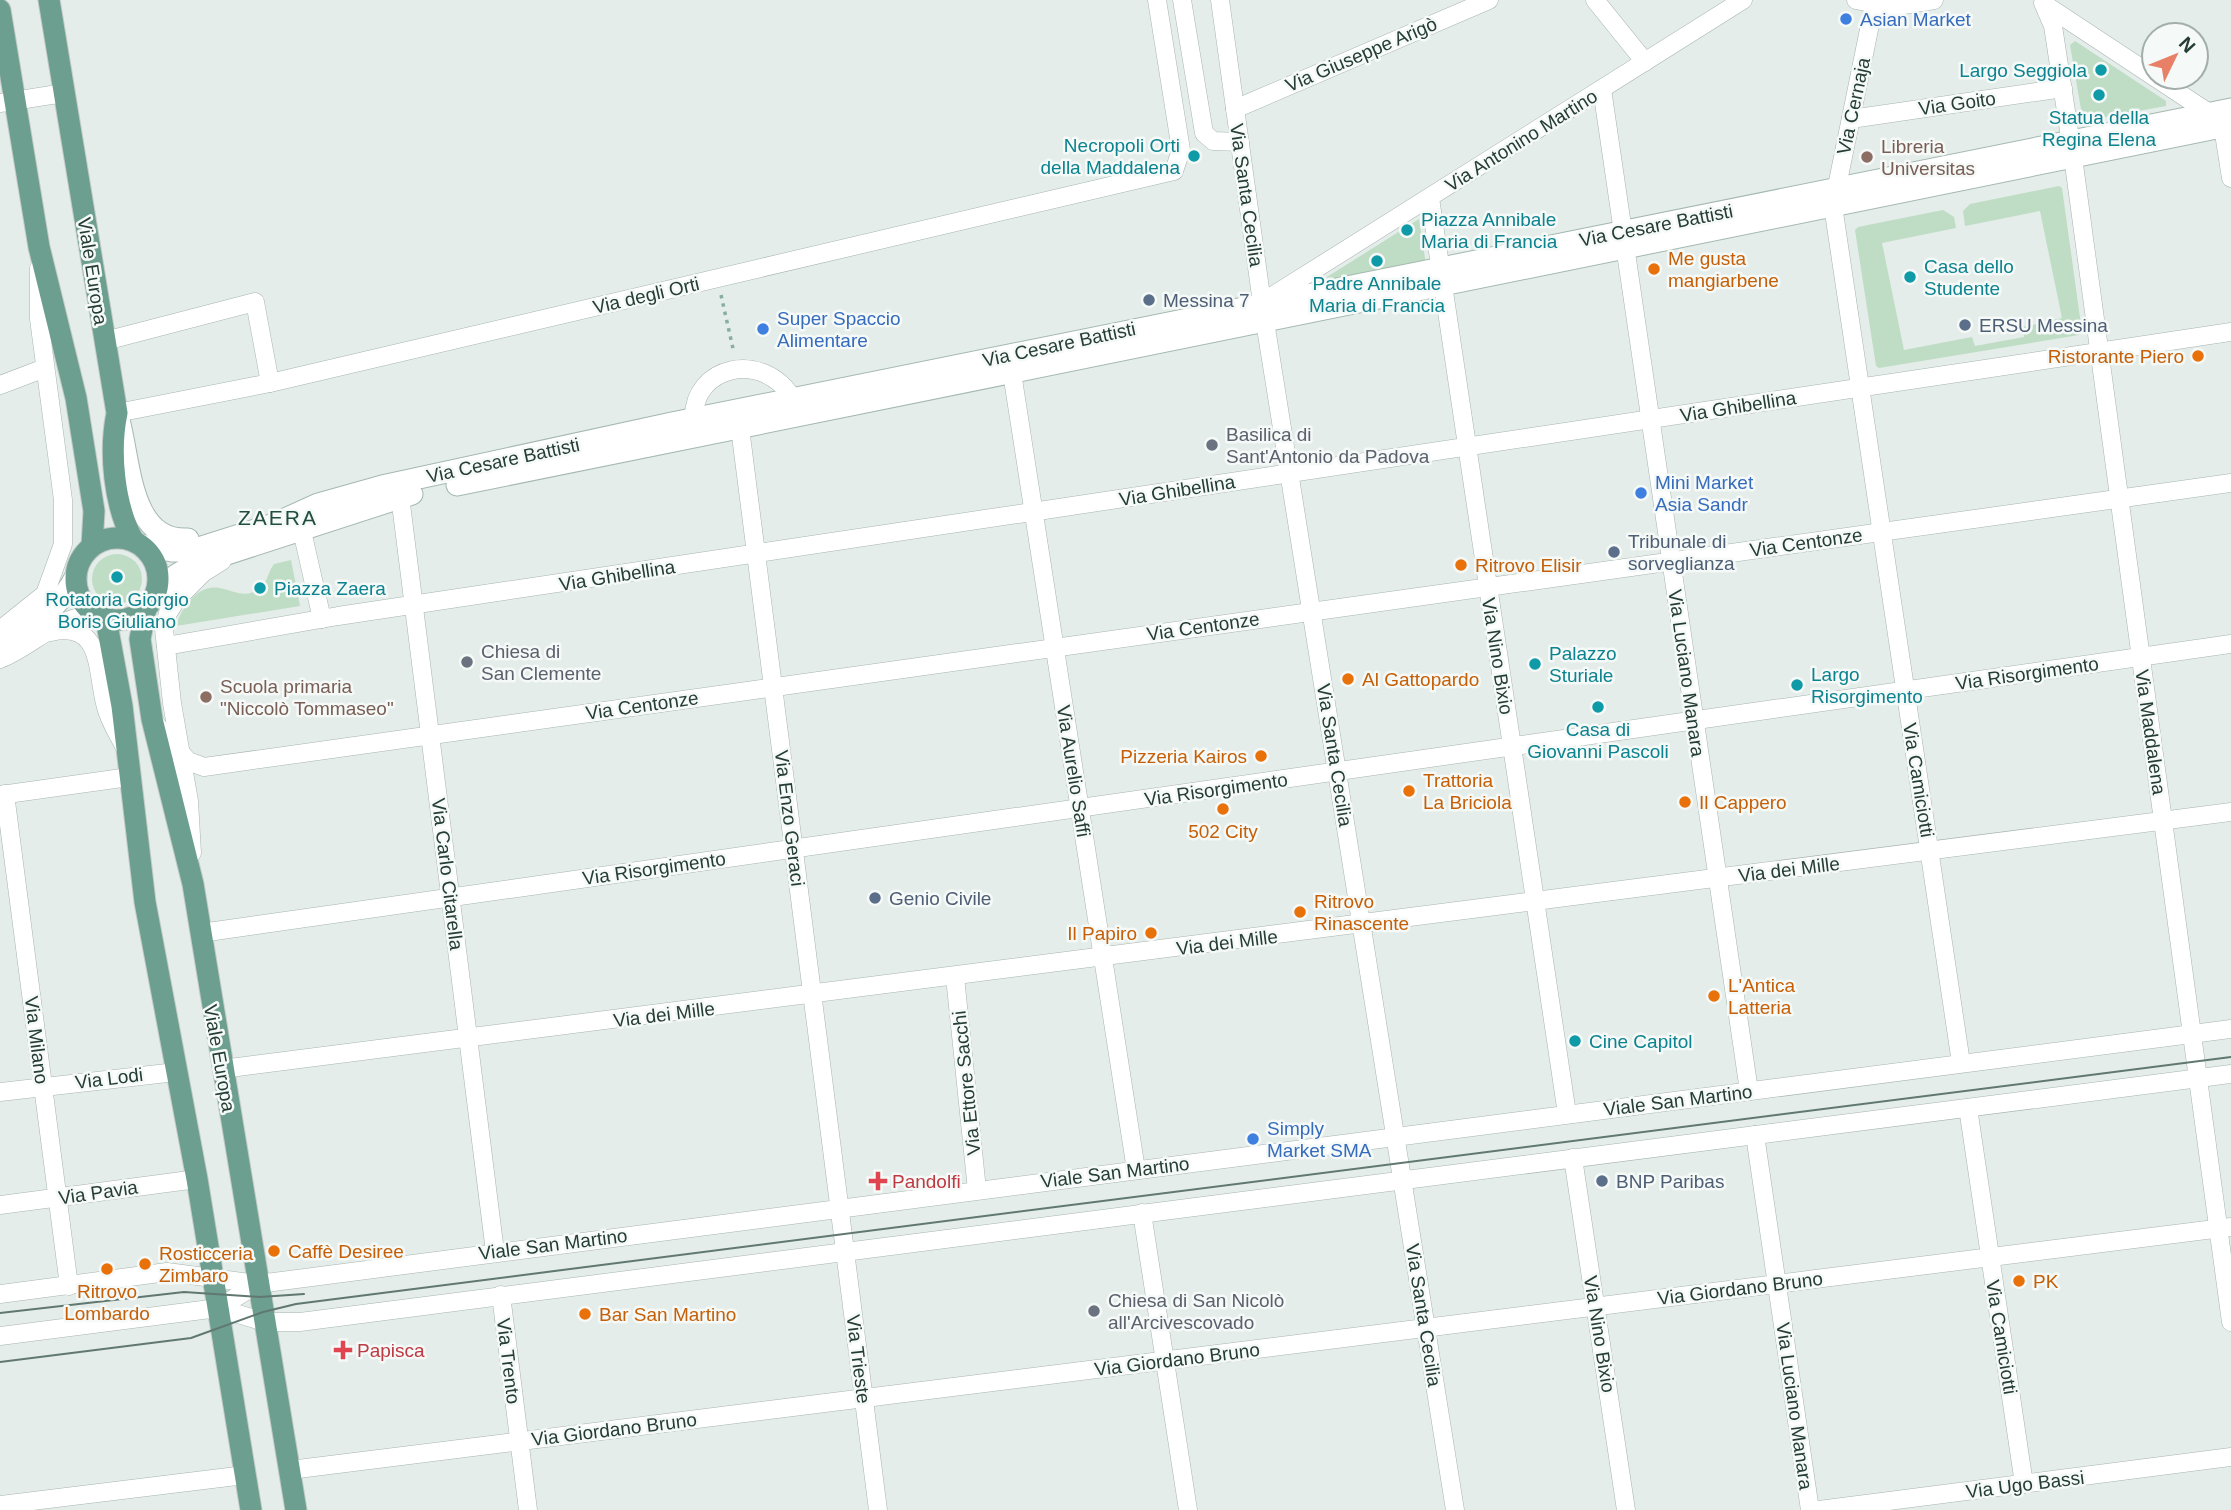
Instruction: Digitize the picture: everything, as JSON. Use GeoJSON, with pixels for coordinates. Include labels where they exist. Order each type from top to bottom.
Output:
{"type":"FeatureCollection","features":[{"type":"Feature","properties":{"kind":"main road","name":"Viale Europa"},"geometry":{"type":"LineString","coordinates":[[49,0],[117,413],[112,436],[121,513],[137,542]]}},
{"type":"Feature","properties":{"kind":"main road"},"geometry":{"type":"LineString","coordinates":[[0,10],[8,102],[39,247],[76,398],[94,511],[92,546]]}},
{"type":"Feature","properties":{"kind":"main road","name":"Via Cesare Battisti"},"geometry":{"type":"LineString","coordinates":[[137,542],[172,551],[196,550],[274,524],[318,504],[395,484],[694,419],[793,398],[1264,312],[2223,119]]}},
{"type":"Feature","properties":{"kind":"main road","name":"Via Cesare Battisti"},"geometry":{"type":"LineString","coordinates":[[151,601],[193,565],[302,531],[400,496],[1012,373],[1264,312]]}},
{"type":"Feature","properties":{"kind":"main road"},"geometry":{"type":"LineString","coordinates":[[117,413],[140,509],[159,534],[188,539],[282,511],[318,504]]}},
{"type":"Feature","properties":{"kind":"main road"},"geometry":{"type":"LineString","coordinates":[[0,641],[39,621],[64,597],[76,576],[82,556],[92,546],[107,538],[137,542],[157,567],[151,601],[127,619],[102,617]]}},
{"type":"Feature","properties":{"kind":"main road"},"geometry":{"type":"LineString","coordinates":[[76,576],[84,603],[102,617],[112,645],[128,753],[145,902],[197,1179],[251,1510]]}},
{"type":"Feature","properties":{"kind":"main road","name":"Viale Europa"},"geometry":{"type":"LineString","coordinates":[[151,601],[140,639],[152,719],[193,884],[296,1510]]}},
{"type":"Feature","properties":{"kind":"street","name":"Via degli Orti"},"geometry":{"type":"LineString","coordinates":[[117,413],[270,383],[1174,171],[1181,150],[1157,0]]}},
{"type":"Feature","properties":{"kind":"street"},"geometry":{"type":"LineString","coordinates":[[1182,0],[1204,133],[1213,141],[1240,142]]}},
{"type":"Feature","properties":{"kind":"street","name":"Via Santa Cecilia"},"geometry":{"type":"LineString","coordinates":[[1220,0],[1264,312],[1455,1510]]}},
{"type":"Feature","properties":{"kind":"street","name":"Via Giuseppe Arigò"},"geometry":{"type":"LineString","coordinates":[[1235,109],[1489,0]]}},
{"type":"Feature","properties":{"kind":"street"},"geometry":{"type":"LineString","coordinates":[[1595,0],[1645,62]]}},
{"type":"Feature","properties":{"kind":"street","name":"Via Antonino Martino"},"geometry":{"type":"LineString","coordinates":[[1264,312],[1430,198],[1743,0]]}},
{"type":"Feature","properties":{"kind":"street"},"geometry":{"type":"LineString","coordinates":[[1865,3],[1909,7],[1934,0]]}},
{"type":"Feature","properties":{"kind":"street"},"geometry":{"type":"LineString","coordinates":[[2043,1],[2053,26],[2072,149]]}},
{"type":"Feature","properties":{"kind":"street"},"geometry":{"type":"LineString","coordinates":[[2043,1],[2223,119],[2231,178]]}},
{"type":"Feature","properties":{"kind":"street","name":"Via Cernaja"},"geometry":{"type":"LineString","coordinates":[[1834,197],[1851,119],[1865,3]]}},
{"type":"Feature","properties":{"kind":"street","name":"Via Goito"},"geometry":{"type":"LineString","coordinates":[[1851,119],[2063,88]]}},
{"type":"Feature","properties":{"kind":"street","name":"Via Luciano Manara"},"geometry":{"type":"LineString","coordinates":[[1602,89],[1749,1091]]}},
{"type":"Feature","properties":{"kind":"street"},"geometry":{"type":"LineString","coordinates":[[8,102],[64,93]]}},
{"type":"Feature","properties":{"kind":"street","name":"Via Maddalena"},"geometry":{"type":"LineString","coordinates":[[2072,149],[2198,1078],[2225,1228],[2231,1322]]}},
{"type":"Feature","properties":{"kind":"street","name":"Via Camiciotti"},"geometry":{"type":"LineString","coordinates":[[1834,197],[1881,532],[1961,1063]]}},
{"type":"Feature","properties":{"kind":"street","name":"Via Nino Bixio"},"geometry":{"type":"LineString","coordinates":[[1430,198],[1567,1114]]}},
{"type":"Feature","properties":{"kind":"street"},"geometry":{"type":"LineString","coordinates":[[0,630],[45,594],[63,544],[63,499],[39,319],[39,247]]}},
{"type":"Feature","properties":{"kind":"street"},"geometry":{"type":"LineString","coordinates":[[105,341],[255,302],[270,383]]}},
{"type":"Feature","properties":{"kind":"street","name":"Via Ghibellina"},"geometry":{"type":"LineString","coordinates":[[166,646],[414,605],[2231,332]]}},
{"type":"Feature","properties":{"kind":"street"},"geometry":{"type":"LineString","coordinates":[[0,385],[45,368]]}},
{"type":"Feature","properties":{"kind":"street"},"geometry":{"type":"LineString","coordinates":[[694,419],[701,394],[707,386],[727,371],[738,368],[768,372],[784,384],[793,398]]}},
{"type":"Feature","properties":{"kind":"street","name":"Via Aurelio Saffi"},"geometry":{"type":"LineString","coordinates":[[1012,373],[1136,1170]]}},
{"type":"Feature","properties":{"kind":"street","name":"Via Enzo Geraci"},"geometry":{"type":"LineString","coordinates":[[740,428],[839,1208]]}},
{"type":"Feature","properties":{"kind":"street","name":"Via Centonze"},"geometry":{"type":"LineString","coordinates":[[181,752],[188,761],[204,767],[2231,483]]}},
{"type":"Feature","properties":{"kind":"street","name":"Via Carlo Citarella"},"geometry":{"type":"LineString","coordinates":[[400,496],[495,1252]]}},
{"type":"Feature","properties":{"kind":"street"},"geometry":{"type":"LineString","coordinates":[[302,531],[322,619]]}},
{"type":"Feature","properties":{"kind":"street"},"geometry":{"type":"LineString","coordinates":[[193,884],[189,801],[165,623],[177,599],[203,573],[241,551]]}},
{"type":"Feature","properties":{"kind":"street"},"geometry":{"type":"LineString","coordinates":[[0,659],[21,651],[73,618],[102,617]]}},
{"type":"Feature","properties":{"kind":"street"},"geometry":{"type":"LineString","coordinates":[[51,632],[73,631],[90,641],[97,656],[106,708],[128,753]]}},
{"type":"Feature","properties":{"kind":"street","name":"Via Risorgimento"},"geometry":{"type":"LineString","coordinates":[[201,933],[2231,644]]}},
{"type":"Feature","properties":{"kind":"street"},"geometry":{"type":"LineString","coordinates":[[152,719],[181,752]]}},
{"type":"Feature","properties":{"kind":"street"},"geometry":{"type":"LineString","coordinates":[[2,794],[129,777]]}},
{"type":"Feature","properties":{"kind":"street","name":"Via Milano"},"geometry":{"type":"LineString","coordinates":[[2,794],[69,1286]]}},
{"type":"Feature","properties":{"kind":"street","name":"Via dei Mille"},"geometry":{"type":"LineString","coordinates":[[222,1069],[2231,812]]}},
{"type":"Feature","properties":{"kind":"street","name":"Via Ettore Sacchi"},"geometry":{"type":"LineString","coordinates":[[955,977],[977,1190]]}},
{"type":"Feature","properties":{"kind":"street","name":"Viale San Martino"},"geometry":{"type":"LineString","coordinates":[[0,1294],[167,1272],[258,1284],[2231,1029]]}},
{"type":"Feature","properties":{"kind":"street","name":"Via Lodi"},"geometry":{"type":"LineString","coordinates":[[0,1091],[176,1072]]}},
{"type":"Feature","properties":{"kind":"street"},"geometry":{"type":"LineString","coordinates":[[218,1308],[265,1322],[300,1322],[2231,1074]]}},
{"type":"Feature","properties":{"kind":"street","name":"Via Camiciotti"},"geometry":{"type":"LineString","coordinates":[[1968,1108],[2024,1484]]}},
{"type":"Feature","properties":{"kind":"street","name":"Via Luciano Manara"},"geometry":{"type":"LineString","coordinates":[[1755,1135],[1810,1510]]}},
{"type":"Feature","properties":{"kind":"street","name":"Via Nino Bixio"},"geometry":{"type":"LineString","coordinates":[[1573,1158],[1626,1510]]}},
{"type":"Feature","properties":{"kind":"street","name":"Via Pavia"},"geometry":{"type":"LineString","coordinates":[[0,1205],[197,1179]]}},
{"type":"Feature","properties":{"kind":"street","name":"Via Trieste"},"geometry":{"type":"LineString","coordinates":[[839,1208],[878,1510]]}},
{"type":"Feature","properties":{"kind":"street"},"geometry":{"type":"LineString","coordinates":[[1142,1213],[1188,1510]]}},
{"type":"Feature","properties":{"kind":"street","name":"Via Giordano Bruno"},"geometry":{"type":"LineString","coordinates":[[289,1470],[2225,1228]]}},
{"type":"Feature","properties":{"kind":"street"},"geometry":{"type":"LineString","coordinates":[[0,1336],[218,1308],[258,1284]]}},
{"type":"Feature","properties":{"kind":"street","name":"Via Trento"},"geometry":{"type":"LineString","coordinates":[[501,1295],[528,1510]]}},
{"type":"Feature","properties":{"kind":"street","name":"Via Ugo Bassi"},"geometry":{"type":"LineString","coordinates":[[1819,1510],[2231,1457]]}},
{"type":"Feature","properties":{"kind":"street"},"geometry":{"type":"LineString","coordinates":[[0,1505],[245,1475]]}},
{"type":"Feature","properties":{"kind":"path"},"geometry":{"type":"LineString","coordinates":[[717,278],[738,368]]}},
{"type":"Feature","properties":{"kind":"green space"},"geometry":{"type":"Polygon","coordinates":[[[2075,41],[2140,84],[2140,91],[2151,91],[2166,101],[2166,106],[2083,121],[2070,45],[2075,41]]]}},
{"type":"Feature","properties":{"kind":"green space"},"geometry":{"type":"Polygon","coordinates":[[[2059,186],[2062,188],[2082,332],[2079,335],[1879,368],[1876,366],[1855,230],[1858,227],[1943,210],[1954,217],[1956,228],[1882,243],[1904,350],[1972,337],[1975,346],[2024,337],[2023,327],[2062,318],[2040,211],[1965,226],[1963,211],[1970,204],[2059,186]]]}},
{"type":"Feature","properties":{"kind":"green space"},"geometry":{"type":"Polygon","coordinates":[[[1419,219],[1426,265],[1324,282],[1327,277],[1419,219]]]}},
{"type":"Feature","properties":{"kind":"green space"},"geometry":{"type":"Polygon","coordinates":[[[117,554],[135,561],[142,579],[135,597],[117,604],[99,597],[92,579],[99,561],[117,554]]]}},
{"type":"Feature","properties":{"kind":"green space"},"geometry":{"type":"Polygon","coordinates":[[[291,560],[300,606],[176,626],[186,605],[197,594],[211,588],[241,594],[256,591],[263,586],[274,564],[291,560]]]}},
{"type":"Feature","properties":{"kind":"tram line"},"geometry":{"type":"LineString","coordinates":[[0,1362],[191,1338],[263,1312],[296,1304],[2231,1057]]}},
{"type":"Feature","properties":{"kind":"tram line"},"geometry":{"type":"LineString","coordinates":[[0,1313],[184,1292],[260,1297],[304,1294]]}},
{"type":"Feature","properties":{"kind":"place","name":"Asian Market"},"geometry":{"type":"Point","coordinates":[1846,19]}},
{"type":"Feature","properties":{"kind":"place","name":"Largo Seggiola"},"geometry":{"type":"Point","coordinates":[2101,70]}},
{"type":"Feature","properties":{"kind":"place","name":"Statua della Regina Elena"},"geometry":{"type":"Point","coordinates":[2099,95]}},
{"type":"Feature","properties":{"kind":"place","name":"Necropoli Orti della Maddalena"},"geometry":{"type":"Point","coordinates":[1194,156]}},
{"type":"Feature","properties":{"kind":"place","name":"Libreria Universitas"},"geometry":{"type":"Point","coordinates":[1867,157]}},
{"type":"Feature","properties":{"kind":"place","name":"Piazza Annibale Maria di Francia"},"geometry":{"type":"Point","coordinates":[1407,230]}},
{"type":"Feature","properties":{"kind":"place","name":"Padre Annibale Maria di Francia"},"geometry":{"type":"Point","coordinates":[1377,261]}},
{"type":"Feature","properties":{"kind":"place","name":"Me gusta mangiarbene"},"geometry":{"type":"Point","coordinates":[1654,269]}},
{"type":"Feature","properties":{"kind":"place","name":"Casa dello Studente"},"geometry":{"type":"Point","coordinates":[1910,277]}},
{"type":"Feature","properties":{"kind":"place","name":"Messina 7"},"geometry":{"type":"Point","coordinates":[1149,300]}},
{"type":"Feature","properties":{"kind":"place","name":"ERSU Messina"},"geometry":{"type":"Point","coordinates":[1965,325]}},
{"type":"Feature","properties":{"kind":"place","name":"Super Spaccio Alimentare"},"geometry":{"type":"Point","coordinates":[763,329]}},
{"type":"Feature","properties":{"kind":"place","name":"Ristorante Piero"},"geometry":{"type":"Point","coordinates":[2198,356]}},
{"type":"Feature","properties":{"kind":"place","name":"Basilica di Sant'Antonio da Padova"},"geometry":{"type":"Point","coordinates":[1212,445]}},
{"type":"Feature","properties":{"kind":"place","name":"Mini Market Asia Sandr"},"geometry":{"type":"Point","coordinates":[1641,493]}},
{"type":"Feature","properties":{"kind":"place","name":"Tribunale di sorveglianza"},"geometry":{"type":"Point","coordinates":[1614,552]}},
{"type":"Feature","properties":{"kind":"place","name":"Ritrovo Elisir"},"geometry":{"type":"Point","coordinates":[1461,565]}},
{"type":"Feature","properties":{"kind":"place","name":"Rotatoria Giorgio Boris Giuliano"},"geometry":{"type":"Point","coordinates":[117,577]}},
{"type":"Feature","properties":{"kind":"place","name":"Piazza Zaera"},"geometry":{"type":"Point","coordinates":[260,588]}},
{"type":"Feature","properties":{"kind":"place","name":"Chiesa di San Clemente"},"geometry":{"type":"Point","coordinates":[467,662]}},
{"type":"Feature","properties":{"kind":"place","name":"Palazzo Sturiale"},"geometry":{"type":"Point","coordinates":[1535,664]}},
{"type":"Feature","properties":{"kind":"place","name":"Al Gattopardo"},"geometry":{"type":"Point","coordinates":[1348,679]}},
{"type":"Feature","properties":{"kind":"place","name":"Largo Risorgimento"},"geometry":{"type":"Point","coordinates":[1797,685]}},
{"type":"Feature","properties":{"kind":"place","name":"Scuola primaria \"Niccolò Tommaseo\""},"geometry":{"type":"Point","coordinates":[206,697]}},
{"type":"Feature","properties":{"kind":"place","name":"Casa di Giovanni Pascoli"},"geometry":{"type":"Point","coordinates":[1598,707]}},
{"type":"Feature","properties":{"kind":"place","name":"Pizzeria Kairos"},"geometry":{"type":"Point","coordinates":[1261,756]}},
{"type":"Feature","properties":{"kind":"place","name":"Trattoria La Briciola"},"geometry":{"type":"Point","coordinates":[1409,791]}},
{"type":"Feature","properties":{"kind":"place","name":"Il Cappero"},"geometry":{"type":"Point","coordinates":[1685,802]}},
{"type":"Feature","properties":{"kind":"place","name":"502 City"},"geometry":{"type":"Point","coordinates":[1223,809]}},
{"type":"Feature","properties":{"kind":"place","name":"Genio Civile"},"geometry":{"type":"Point","coordinates":[875,898]}},
{"type":"Feature","properties":{"kind":"place","name":"Ritrovo Rinascente"},"geometry":{"type":"Point","coordinates":[1300,912]}},
{"type":"Feature","properties":{"kind":"place","name":"Il Papiro"},"geometry":{"type":"Point","coordinates":[1151,933]}},
{"type":"Feature","properties":{"kind":"place","name":"L'Antica Latteria"},"geometry":{"type":"Point","coordinates":[1714,996]}},
{"type":"Feature","properties":{"kind":"place","name":"Cine Capitol"},"geometry":{"type":"Point","coordinates":[1575,1041]}},
{"type":"Feature","properties":{"kind":"place","name":"Simply Market SMA"},"geometry":{"type":"Point","coordinates":[1253,1139]}},
{"type":"Feature","properties":{"kind":"place","name":"Pandolfi"},"geometry":{"type":"Point","coordinates":[878,1181]}},
{"type":"Feature","properties":{"kind":"place","name":"BNP Paribas"},"geometry":{"type":"Point","coordinates":[1602,1181]}},
{"type":"Feature","properties":{"kind":"place","name":"Caffè Desiree"},"geometry":{"type":"Point","coordinates":[274,1251]}},
{"type":"Feature","properties":{"kind":"place","name":"Rosticceria Zimbaro"},"geometry":{"type":"Point","coordinates":[145,1264]}},
{"type":"Feature","properties":{"kind":"place","name":"Ritrovo Lombardo"},"geometry":{"type":"Point","coordinates":[107,1269]}},
{"type":"Feature","properties":{"kind":"place","name":"PK"},"geometry":{"type":"Point","coordinates":[2019,1281]}},
{"type":"Feature","properties":{"kind":"place","name":"Chiesa di San Nicolò all'Arcivescovado"},"geometry":{"type":"Point","coordinates":[1094,1311]}},
{"type":"Feature","properties":{"kind":"place","name":"Bar San Martino"},"geometry":{"type":"Point","coordinates":[585,1314]}},
{"type":"Feature","properties":{"kind":"place","name":"Papisca"},"geometry":{"type":"Point","coordinates":[343,1350]}},
{"type":"Feature","properties":{"kind":"district","name":"ZAERA"},"geometry":{"type":"Point","coordinates":[278,518]}}]}
